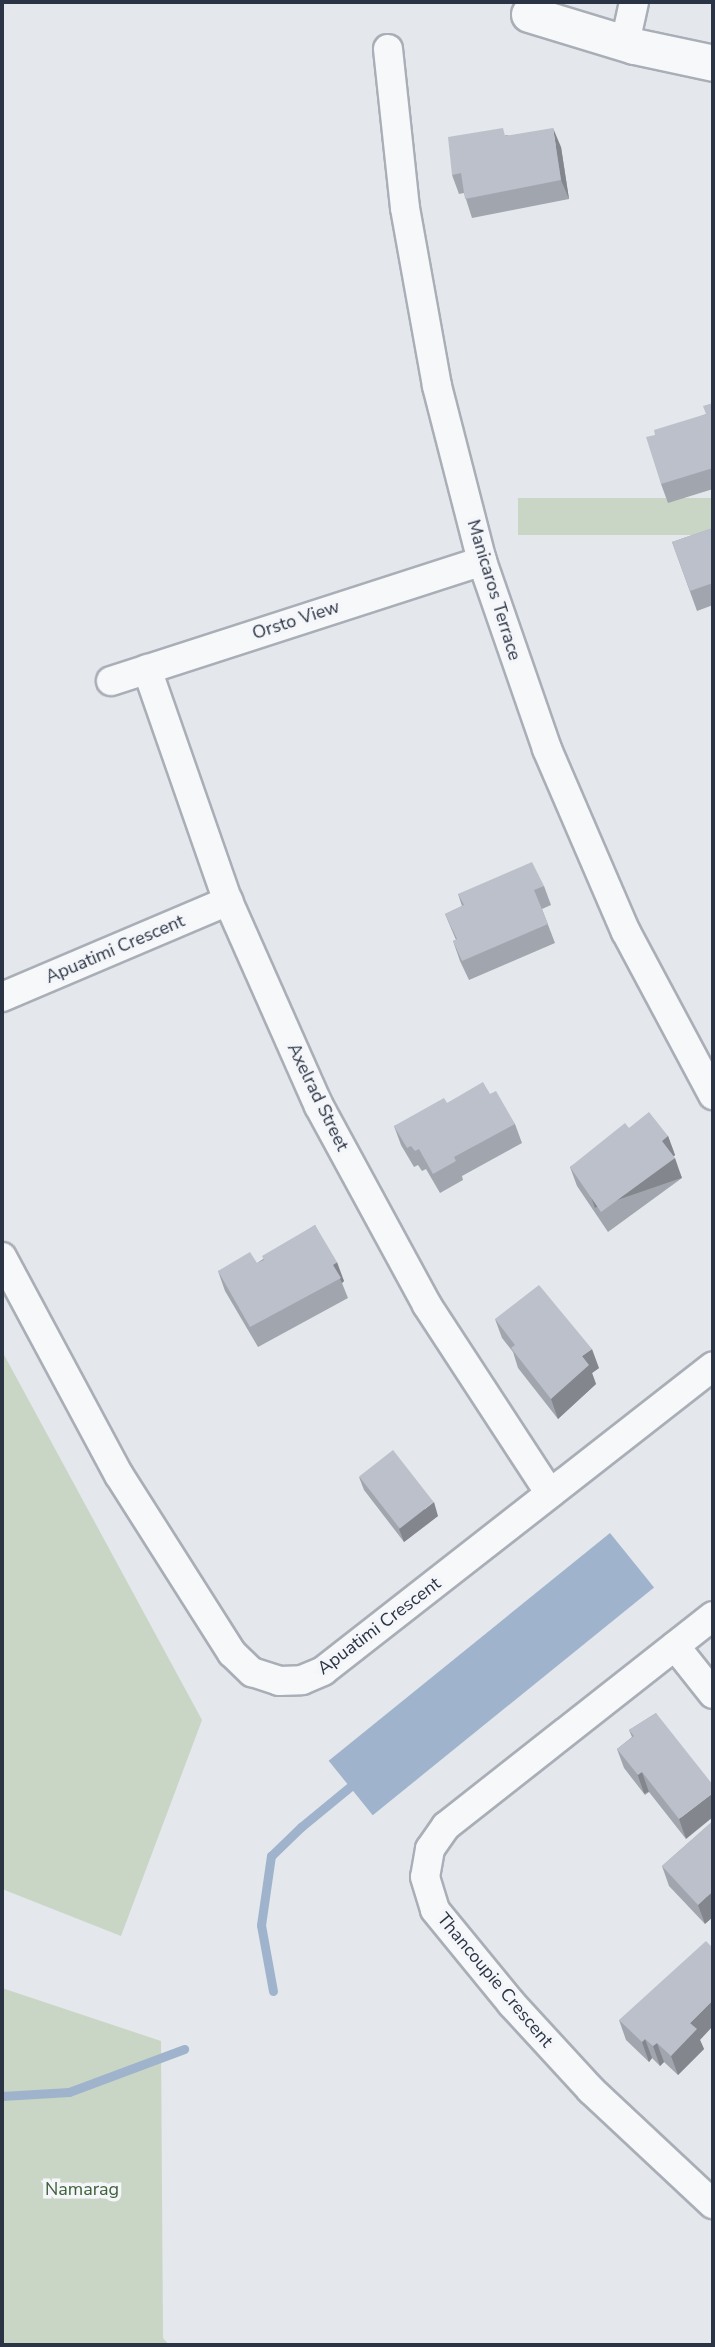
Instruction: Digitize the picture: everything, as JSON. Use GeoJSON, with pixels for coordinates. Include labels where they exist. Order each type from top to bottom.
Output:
{"type":"FeatureCollection","features":[{"type":"Feature","properties":{"kind":"street"},"geometry":{"type":"LineString","coordinates":[[625,43],[634,2]]}},
{"type":"Feature","properties":{"kind":"street"},"geometry":{"type":"LineString","coordinates":[[528,14],[625,43],[713,63]]}},
{"type":"Feature","properties":{"kind":"street","name":"Manicaros Terrace"},"geometry":{"type":"LineString","coordinates":[[388,49],[405,208],[437,386],[482,561],[547,750],[626,932],[713,1096]]}},
{"type":"Feature","properties":{"kind":"street","name":"Orsto View"},"geometry":{"type":"LineString","coordinates":[[111,681],[482,561]]}},
{"type":"Feature","properties":{"kind":"street","name":"Axelrad Street"},"geometry":{"type":"LineString","coordinates":[[147,669],[228,901],[319,1107],[427,1305],[550,1494]]}},
{"type":"Feature","properties":{"kind":"street","name":"Apuatimi Crescent"},"geometry":{"type":"LineString","coordinates":[[2,997],[228,901]]}},
{"type":"Feature","properties":{"kind":"street","name":"Apuatimi Crescent"},"geometry":{"type":"LineString","coordinates":[[2,1256],[119,1475],[232,1653],[247,1669],[263,1677],[291,1682],[323,1671],[713,1366]]}},
{"type":"Feature","properties":{"kind":"street","name":"Thancoupie Crescent"},"geometry":{"type":"LineString","coordinates":[[713,1616],[446,1826],[430,1849],[425,1878],[435,1910],[512,2004],[592,2090],[713,2204]]}},
{"type":"Feature","properties":{"kind":"street"},"geometry":{"type":"LineString","coordinates":[[676,1646],[713,1694]]}},
{"type":"Feature","properties":{"kind":"green space"},"geometry":{"type":"Polygon","coordinates":[[[518,498],[713,498],[713,535],[518,535],[518,498]]]}},
{"type":"Feature","properties":{"kind":"green space"},"geometry":{"type":"Polygon","coordinates":[[[2,1351],[202,1720],[121,1936],[2,1889],[2,1351]]]}},
{"type":"Feature","properties":{"kind":"green space","name":"Namarag"},"geometry":{"type":"Polygon","coordinates":[[[2,1988],[161,2041],[163,2338],[169,2345],[2,2345],[2,1988]]]}},
{"type":"Feature","properties":{"kind":"water"},"geometry":{"type":"Polygon","coordinates":[[[610,1533],[654,1587],[373,1815],[329,1761],[610,1533]]]}},
{"type":"Feature","properties":{"kind":"building"},"geometry":{"type":"Polygon","coordinates":[[[503,128],[505,136],[553,128],[561,180],[465,199],[461,173],[452,175],[448,137],[503,128]]]}},
{"type":"Feature","properties":{"kind":"building"},"geometry":{"type":"Polygon","coordinates":[[[713,403],[713,468],[661,484],[646,437],[655,435],[654,430],[706,414],[703,406],[713,403]]]}},
{"type":"Feature","properties":{"kind":"building"},"geometry":{"type":"Polygon","coordinates":[[[713,528],[713,583],[690,591],[672,542],[713,528]]]}},
{"type":"Feature","properties":{"kind":"building"},"geometry":{"type":"Polygon","coordinates":[[[532,862],[544,886],[534,890],[548,924],[462,961],[453,941],[457,939],[445,914],[464,905],[458,894],[532,862]]]}},
{"type":"Feature","properties":{"kind":"building"},"geometry":{"type":"Polygon","coordinates":[[[483,1082],[490,1094],[496,1091],[515,1124],[454,1157],[456,1161],[433,1174],[419,1149],[415,1151],[411,1146],[407,1148],[394,1126],[444,1098],[447,1103],[483,1082]]]}},
{"type":"Feature","properties":{"kind":"building"},"geometry":{"type":"Polygon","coordinates":[[[649,1112],[668,1136],[662,1141],[675,1158],[601,1212],[570,1167],[625,1123],[629,1128],[649,1112]]]}},
{"type":"Feature","properties":{"kind":"building"},"geometry":{"type":"Polygon","coordinates":[[[315,1225],[337,1262],[333,1265],[341,1278],[250,1327],[218,1271],[250,1252],[257,1263],[264,1260],[262,1256],[315,1225]]]}},
{"type":"Feature","properties":{"kind":"building"},"geometry":{"type":"Polygon","coordinates":[[[539,1285],[592,1349],[582,1356],[589,1365],[551,1399],[511,1348],[515,1345],[495,1319],[539,1285]]]}},
{"type":"Feature","properties":{"kind":"building"},"geometry":{"type":"Polygon","coordinates":[[[393,1450],[434,1502],[400,1528],[359,1476],[393,1450]]]}},
{"type":"Feature","properties":{"kind":"building"},"geometry":{"type":"Polygon","coordinates":[[[656,1713],[713,1785],[713,1793],[679,1819],[642,1772],[638,1775],[617,1749],[634,1736],[629,1730],[656,1713]]]}},
{"type":"Feature","properties":{"kind":"building"},"geometry":{"type":"Polygon","coordinates":[[[713,1821],[713,1891],[698,1905],[662,1866],[713,1821]]]}},
{"type":"Feature","properties":{"kind":"building"},"geometry":{"type":"Polygon","coordinates":[[[706,1941],[713,1948],[713,2000],[690,2023],[697,2029],[671,2056],[657,2043],[653,2046],[645,2039],[642,2042],[619,2020],[706,1941]]]}},
{"type":"Feature","properties":{"kind":"waterway"},"geometry":{"type":"LineString","coordinates":[[273,1991],[261,1925],[271,1856],[301,1827],[357,1781]]}},
{"type":"Feature","properties":{"kind":"waterway"},"geometry":{"type":"LineString","coordinates":[[2,2096],[69,2092],[184,2049]]}}]}
